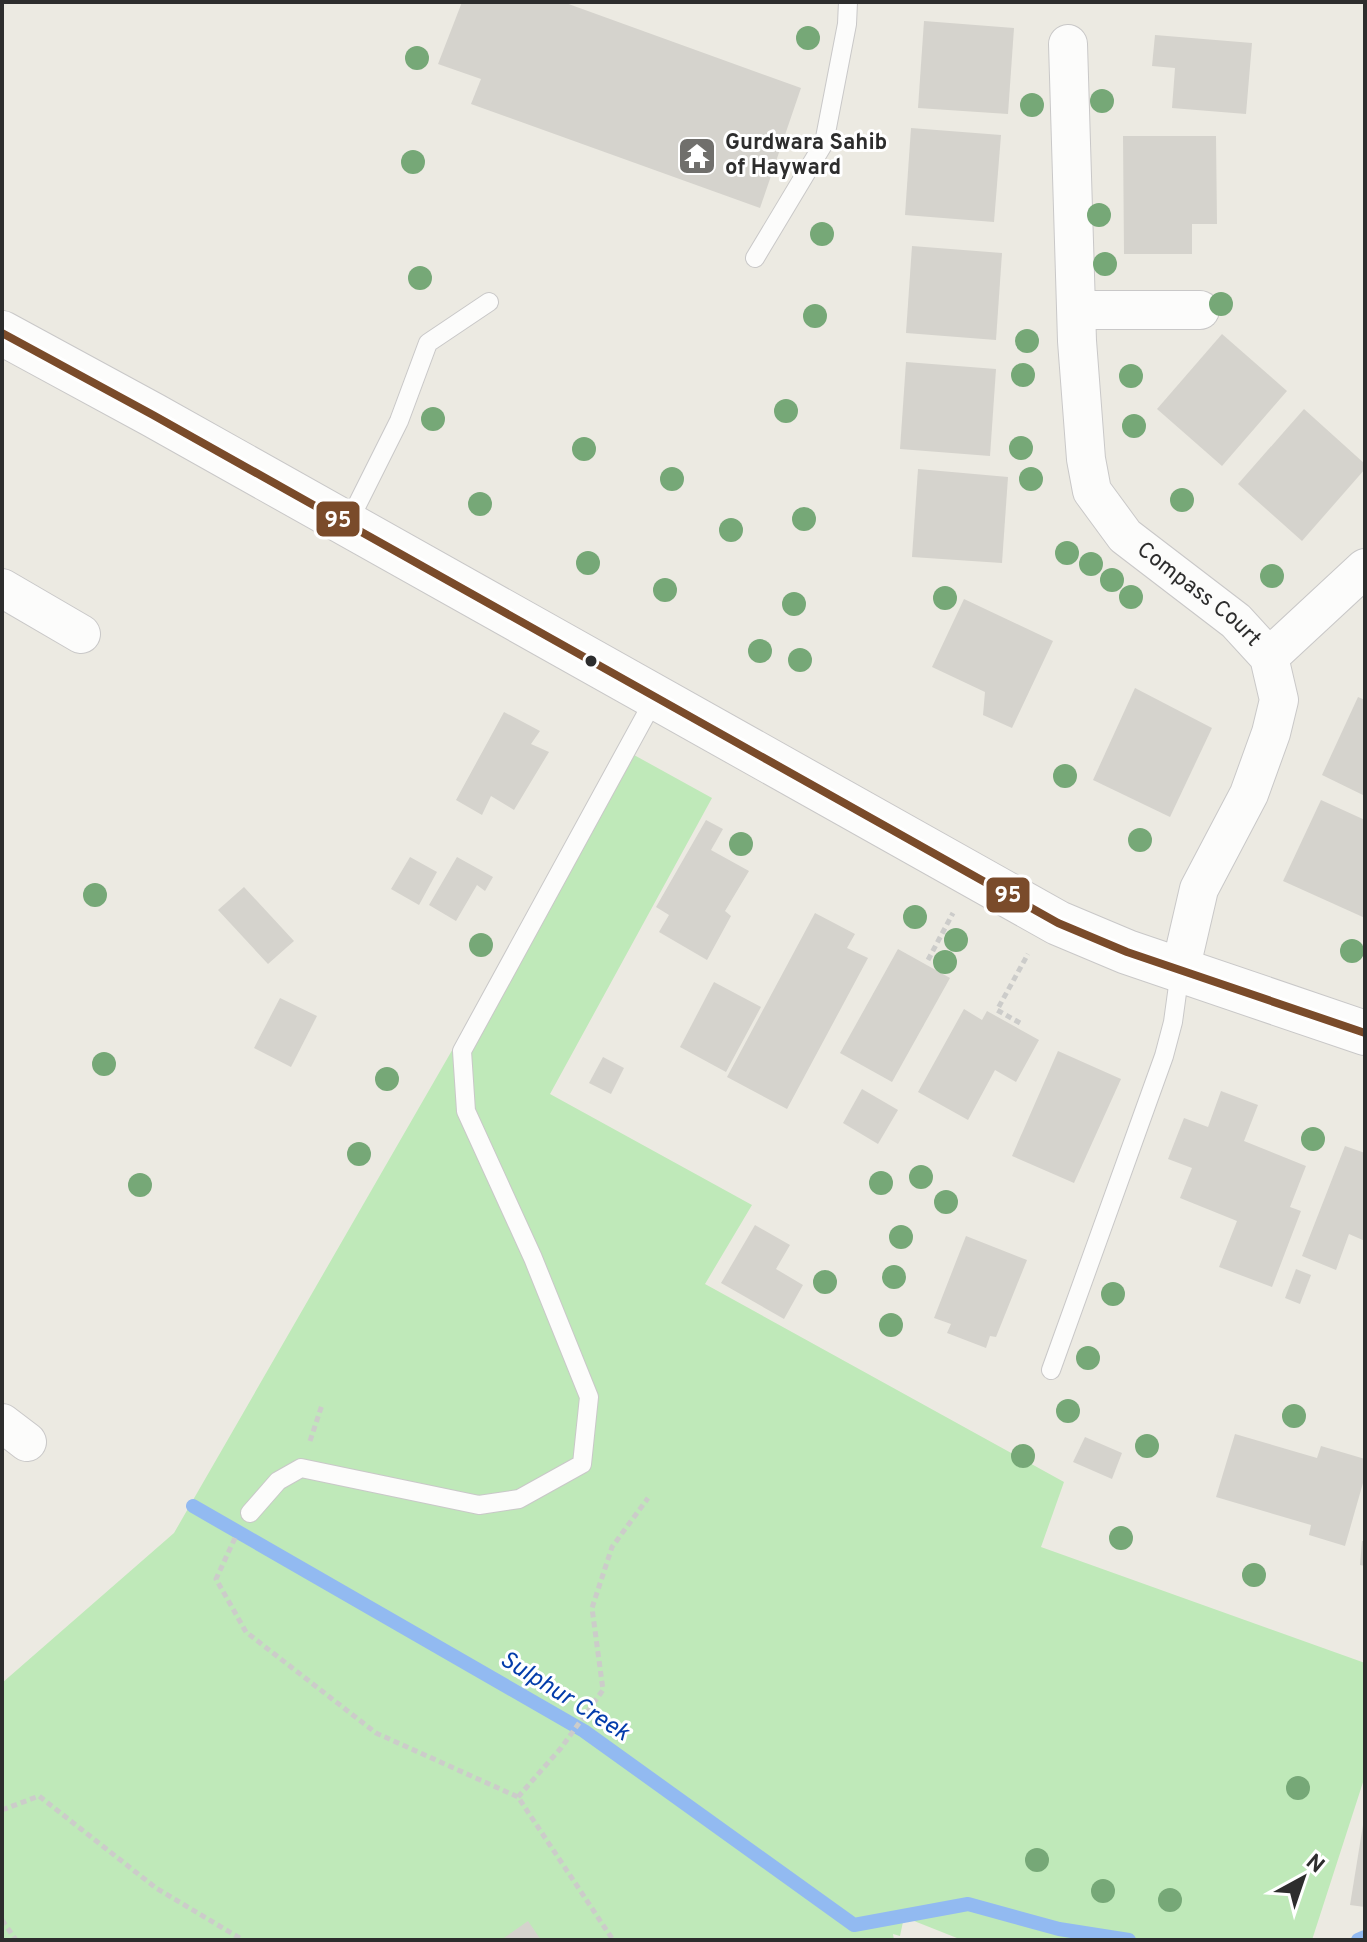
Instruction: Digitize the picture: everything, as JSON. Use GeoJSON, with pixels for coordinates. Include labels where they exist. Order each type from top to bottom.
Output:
{"type":"FeatureCollection","features":[{"type":"Feature","properties":{"kind":"main road"},"geometry":{"type":"LineString","coordinates":[[4,340],[347,525],[1058,923],[1180,971],[1365,1033]]}},
{"type":"Feature","properties":{"kind":"street","name":"Compass Court"},"geometry":{"type":"LineString","coordinates":[[1068,44],[1077,341],[1086,459],[1092,491],[1125,536],[1236,621],[1269,657],[1279,700],[1271,733],[1249,794],[1199,889],[1180,971]]}},
{"type":"Feature","properties":{"kind":"street"},"geometry":{"type":"LineString","coordinates":[[1077,310],[1200,310]]}},
{"type":"Feature","properties":{"kind":"street"},"geometry":{"type":"LineString","coordinates":[[1269,657],[1365,568]]}},
{"type":"Feature","properties":{"kind":"street"},"geometry":{"type":"LineString","coordinates":[[2,588],[81,634]]}},
{"type":"Feature","properties":{"kind":"lane"},"geometry":{"type":"LineString","coordinates":[[755,258],[824,143],[847,24],[848,2]]}},
{"type":"Feature","properties":{"kind":"lane"},"geometry":{"type":"LineString","coordinates":[[347,525],[399,421],[428,343],[489,302]]}},
{"type":"Feature","properties":{"kind":"lane"},"geometry":{"type":"LineString","coordinates":[[250,1513],[278,1481],[301,1468],[479,1505],[519,1499],[582,1464],[589,1397],[533,1258],[466,1111],[462,1051],[655,698]]}},
{"type":"Feature","properties":{"kind":"lane"},"geometry":{"type":"LineString","coordinates":[[1051,1370],[1164,1056],[1173,1022],[1180,971]]}},
{"type":"Feature","properties":{"kind":"path"},"geometry":{"type":"LineString","coordinates":[[928,960],[948,922]]}},
{"type":"Feature","properties":{"kind":"path"},"geometry":{"type":"LineString","coordinates":[[1020,1023],[997,1010],[1022,965]]}},
{"type":"Feature","properties":{"kind":"path"},"geometry":{"type":"LineString","coordinates":[[518,1797],[561,1748],[603,1690],[592,1608],[612,1547],[648,1498]]}},
{"type":"Feature","properties":{"kind":"path"},"geometry":{"type":"LineString","coordinates":[[230,1546],[216,1579],[246,1632],[376,1733],[518,1797],[613,1940]]}},
{"type":"Feature","properties":{"kind":"path"},"geometry":{"type":"LineString","coordinates":[[2,1810],[39,1796],[156,1888],[243,1940]]}},
{"type":"Feature","properties":{"kind":"path"},"geometry":{"type":"LineString","coordinates":[[2,1920],[16,1940]]}},
{"type":"Feature","properties":{"kind":"green space"},"geometry":{"type":"Polygon","coordinates":[[[625,750],[712,798],[550,1094],[752,1205],[705,1284],[1064,1482],[1041,1547],[1365,1663],[1365,1776],[1312,1940],[962,1940],[904,1917],[900,1936],[893,1934],[894,1940],[2,1940],[2,1683],[174,1533],[625,750]]]}},
{"type":"Feature","properties":{"kind":"building","name":"Gurdwara Sahib of Hayward"},"geometry":{"type":"Polygon","coordinates":[[[462,2],[563,2],[801,88],[760,208],[471,104],[481,79],[438,64],[462,2]]]}},
{"type":"Feature","properties":{"kind":"building"},"geometry":{"type":"Polygon","coordinates":[[[924,21],[1014,28],[1008,114],[918,108],[924,21]]]}},
{"type":"Feature","properties":{"kind":"building"},"geometry":{"type":"Polygon","coordinates":[[[1155,35],[1252,43],[1246,114],[1172,108],[1175,68],[1152,66],[1155,35]]]}},
{"type":"Feature","properties":{"kind":"building"},"geometry":{"type":"Polygon","coordinates":[[[911,128],[1001,135],[994,222],[905,215],[911,128]]]}},
{"type":"Feature","properties":{"kind":"building"},"geometry":{"type":"Polygon","coordinates":[[[1123,136],[1216,136],[1217,224],[1192,224],[1192,254],[1124,254],[1123,136]]]}},
{"type":"Feature","properties":{"kind":"building"},"geometry":{"type":"Polygon","coordinates":[[[912,246],[1002,253],[996,340],[906,333],[912,246]]]}},
{"type":"Feature","properties":{"kind":"building"},"geometry":{"type":"Polygon","coordinates":[[[1222,334],[1287,391],[1222,466],[1157,409],[1222,334]]]}},
{"type":"Feature","properties":{"kind":"building"},"geometry":{"type":"Polygon","coordinates":[[[906,362],[996,369],[990,456],[900,449],[906,362]]]}},
{"type":"Feature","properties":{"kind":"building"},"geometry":{"type":"Polygon","coordinates":[[[1304,409],[1365,464],[1365,469],[1302,541],[1238,484],[1304,409]]]}},
{"type":"Feature","properties":{"kind":"building"},"geometry":{"type":"Polygon","coordinates":[[[918,469],[1008,477],[1002,563],[912,557],[918,469]]]}},
{"type":"Feature","properties":{"kind":"building"},"geometry":{"type":"Polygon","coordinates":[[[964,599],[1053,641],[1012,728],[983,715],[985,692],[932,667],[964,599]]]}},
{"type":"Feature","properties":{"kind":"building"},"geometry":{"type":"Polygon","coordinates":[[[1135,688],[1212,728],[1170,817],[1093,780],[1135,688]]]}},
{"type":"Feature","properties":{"kind":"building"},"geometry":{"type":"Polygon","coordinates":[[[1358,697],[1365,700],[1365,796],[1322,775],[1358,697]]]}},
{"type":"Feature","properties":{"kind":"building"},"geometry":{"type":"Polygon","coordinates":[[[504,712],[540,731],[531,744],[549,752],[514,810],[491,796],[482,815],[456,800],[504,712]]]}},
{"type":"Feature","properties":{"kind":"building"},"geometry":{"type":"Polygon","coordinates":[[[1321,800],[1365,820],[1365,918],[1283,881],[1321,800]]]}},
{"type":"Feature","properties":{"kind":"building"},"geometry":{"type":"Polygon","coordinates":[[[706,820],[723,829],[711,850],[749,871],[725,911],[731,916],[707,960],[659,932],[669,915],[656,907],[706,820]]]}},
{"type":"Feature","properties":{"kind":"building"},"geometry":{"type":"Polygon","coordinates":[[[410,857],[437,872],[419,905],[391,889],[410,857]]]}},
{"type":"Feature","properties":{"kind":"building"},"geometry":{"type":"Polygon","coordinates":[[[457,857],[493,877],[485,891],[477,885],[456,921],[429,905],[457,857]]]}},
{"type":"Feature","properties":{"kind":"building"},"geometry":{"type":"Polygon","coordinates":[[[244,887],[294,941],[268,964],[218,910],[244,887]]]}},
{"type":"Feature","properties":{"kind":"building"},"geometry":{"type":"Polygon","coordinates":[[[815,913],[855,934],[847,948],[868,958],[787,1109],[727,1077],[815,913]]]}},
{"type":"Feature","properties":{"kind":"building"},"geometry":{"type":"Polygon","coordinates":[[[898,949],[950,978],[892,1082],[840,1053],[898,949]]]}},
{"type":"Feature","properties":{"kind":"building"},"geometry":{"type":"Polygon","coordinates":[[[714,982],[761,1007],[726,1072],[680,1047],[714,982]]]}},
{"type":"Feature","properties":{"kind":"building"},"geometry":{"type":"Polygon","coordinates":[[[280,998],[317,1016],[291,1067],[254,1048],[280,998]]]}},
{"type":"Feature","properties":{"kind":"building"},"geometry":{"type":"Polygon","coordinates":[[[964,1009],[982,1020],[987,1011],[1039,1040],[1016,1082],[995,1070],[968,1120],[918,1092],[964,1009]]]}},
{"type":"Feature","properties":{"kind":"building"},"geometry":{"type":"Polygon","coordinates":[[[1058,1051],[1121,1079],[1074,1183],[1012,1156],[1058,1051]]]}},
{"type":"Feature","properties":{"kind":"building"},"geometry":{"type":"Polygon","coordinates":[[[603,1057],[624,1068],[611,1094],[589,1083],[603,1057]]]}},
{"type":"Feature","properties":{"kind":"building"},"geometry":{"type":"Polygon","coordinates":[[[862,1089],[898,1110],[878,1144],[843,1123],[862,1089]]]}},
{"type":"Feature","properties":{"kind":"building"},"geometry":{"type":"Polygon","coordinates":[[[1221,1091],[1258,1105],[1244,1141],[1306,1166],[1290,1207],[1301,1211],[1272,1287],[1219,1267],[1237,1221],[1180,1198],[1192,1168],[1168,1159],[1184,1118],[1208,1127],[1221,1091]]]}},
{"type":"Feature","properties":{"kind":"building"},"geometry":{"type":"Polygon","coordinates":[[[1345,1146],[1365,1153],[1365,1241],[1349,1234],[1336,1270],[1302,1256],[1345,1146]]]}},
{"type":"Feature","properties":{"kind":"building"},"geometry":{"type":"Polygon","coordinates":[[[755,1225],[790,1245],[776,1269],[803,1285],[784,1319],[721,1283],[755,1225]]]}},
{"type":"Feature","properties":{"kind":"building"},"geometry":{"type":"Polygon","coordinates":[[[966,1236],[1027,1260],[996,1337],[990,1336],[986,1348],[947,1333],[951,1324],[934,1318],[966,1236]]]}},
{"type":"Feature","properties":{"kind":"building"},"geometry":{"type":"Polygon","coordinates":[[[1296,1269],[1311,1275],[1300,1304],[1285,1298],[1296,1269]]]}},
{"type":"Feature","properties":{"kind":"building"},"geometry":{"type":"Polygon","coordinates":[[[1235,1434],[1317,1458],[1321,1446],[1365,1459],[1365,1476],[1345,1546],[1309,1535],[1311,1525],[1216,1497],[1235,1434]]]}},
{"type":"Feature","properties":{"kind":"building"},"geometry":{"type":"Polygon","coordinates":[[[1085,1437],[1122,1453],[1112,1479],[1073,1462],[1085,1437]]]}},
{"type":"Feature","properties":{"kind":"building"},"geometry":{"type":"Polygon","coordinates":[[[1362,1541],[1365,1541],[1365,1566],[1360,1565],[1362,1541]]]}},
{"type":"Feature","properties":{"kind":"building"},"geometry":{"type":"Polygon","coordinates":[[[1365,1825],[1365,1907],[1350,1905],[1365,1825]]]}},
{"type":"Feature","properties":{"kind":"building"},"geometry":{"type":"Polygon","coordinates":[[[528,1921],[541,1940],[501,1940],[528,1921]]]}},
{"type":"Feature","properties":{"kind":"waterway","name":"Sulphur Creek"},"geometry":{"type":"LineString","coordinates":[[193,1506],[584,1731],[854,1925],[968,1904],[1059,1929],[1129,1940]]}},
{"type":"Feature","properties":{"kind":"waterway"},"geometry":{"type":"LineString","coordinates":[[1358,1940],[1365,1937]]}},
{"type":"Feature","properties":{"kind":"transit line","name":"95"},"geometry":{"type":"LineString","coordinates":[[2,333],[1058,923],[1127,952],[1365,1033]]}},
{"type":"Feature","properties":{"kind":"place","name":"Gurdwara Sahib of Hayward"},"geometry":{"type":"Point","coordinates":[697,156]}}]}
